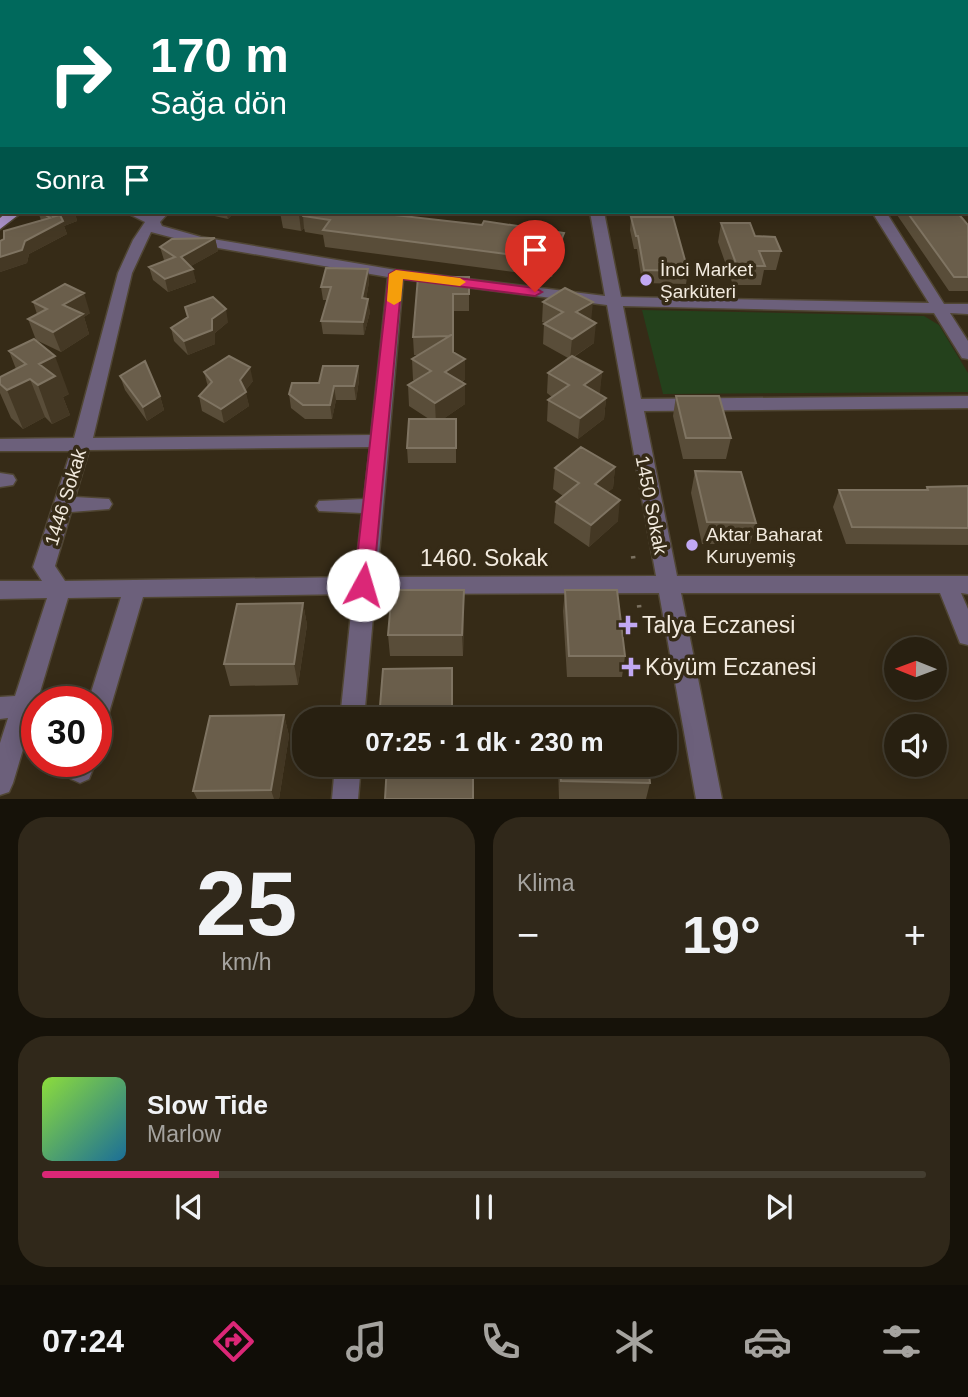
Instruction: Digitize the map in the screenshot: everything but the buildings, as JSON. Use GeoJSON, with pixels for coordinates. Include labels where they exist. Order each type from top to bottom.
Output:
{"type":"FeatureCollection","features":[{"type":"Feature","properties":{"kind":"street","name":"1450 Sokak"},"geometry":{"type":"LineString","coordinates":[[597,214],[709,799]]}},
{"type":"Feature","properties":{"kind":"street"},"geometry":{"type":"LineString","coordinates":[[880,214],[968,354]]}},
{"type":"Feature","properties":{"kind":"street"},"geometry":{"type":"LineString","coordinates":[[157,216],[156,229],[167,234],[396,274],[612,301],[968,309]]}},
{"type":"Feature","properties":{"kind":"street","name":"1446 Sokak"},"geometry":{"type":"LineString","coordinates":[[60,590],[44,568],[82,444],[125,273],[134,250],[157,216]]}},
{"type":"Feature","properties":{"kind":"street"},"geometry":{"type":"LineString","coordinates":[[353,707],[396,274]]}},
{"type":"Feature","properties":{"kind":"street"},"geometry":{"type":"LineString","coordinates":[[634,405],[968,402]]}},
{"type":"Feature","properties":{"kind":"street"},"geometry":{"type":"LineString","coordinates":[[0,445],[380,441]]}},
{"type":"Feature","properties":{"kind":"street"},"geometry":{"type":"LineString","coordinates":[[63,505],[102,504]]}},
{"type":"Feature","properties":{"kind":"street"},"geometry":{"type":"LineString","coordinates":[[326,506],[372,506]]}},
{"type":"Feature","properties":{"kind":"street","name":"1460. Sokak"},"geometry":{"type":"LineString","coordinates":[[0,590],[667,583],[958,585]]}},
{"type":"Feature","properties":{"kind":"street"},"geometry":{"type":"LineString","coordinates":[[958,585],[968,636]]}},
{"type":"Feature","properties":{"kind":"street"},"geometry":{"type":"LineString","coordinates":[[105,686],[135,589]]}},
{"type":"Feature","properties":{"kind":"street"},"geometry":{"type":"LineString","coordinates":[[0,783],[12,707],[60,590]]}},
{"type":"Feature","properties":{"kind":"street"},"geometry":{"type":"LineString","coordinates":[[345,799],[347,777]]}},
{"type":"Feature","properties":{"kind":"path"},"geometry":{"type":"LineString","coordinates":[[633,556],[634,563]]}},
{"type":"Feature","properties":{"kind":"path"},"geometry":{"type":"LineString","coordinates":[[639,605],[640,612]]}},
{"type":"Feature","properties":{"kind":"green space"},"geometry":{"type":"Polygon","coordinates":[[[642,310],[924,316],[939,325],[968,373],[968,392],[663,394],[642,310]]]}},
{"type":"Feature","properties":{"kind":"slow traffic"},"geometry":{"type":"LineString","coordinates":[[394,301],[396,274],[460,282]]}},
{"type":"Feature","properties":{"kind":"place","name":"İnci Market Şarküteri"},"geometry":{"type":"Point","coordinates":[646,280]}},
{"type":"Feature","properties":{"kind":"place","name":"Aktar Baharat Kuruyemiş"},"geometry":{"type":"Point","coordinates":[692,545]}},
{"type":"Feature","properties":{"kind":"place","name":"Talya Eczanesi"},"geometry":{"type":"Point","coordinates":[628,625]}},
{"type":"Feature","properties":{"kind":"place","name":"Köyüm Eczanesi"},"geometry":{"type":"Point","coordinates":[631,667]}},
{"type":"Feature","properties":{"kind":"route"},"geometry":{"type":"LineString","coordinates":[[363,585],[396,274],[535,292]]}}]}
